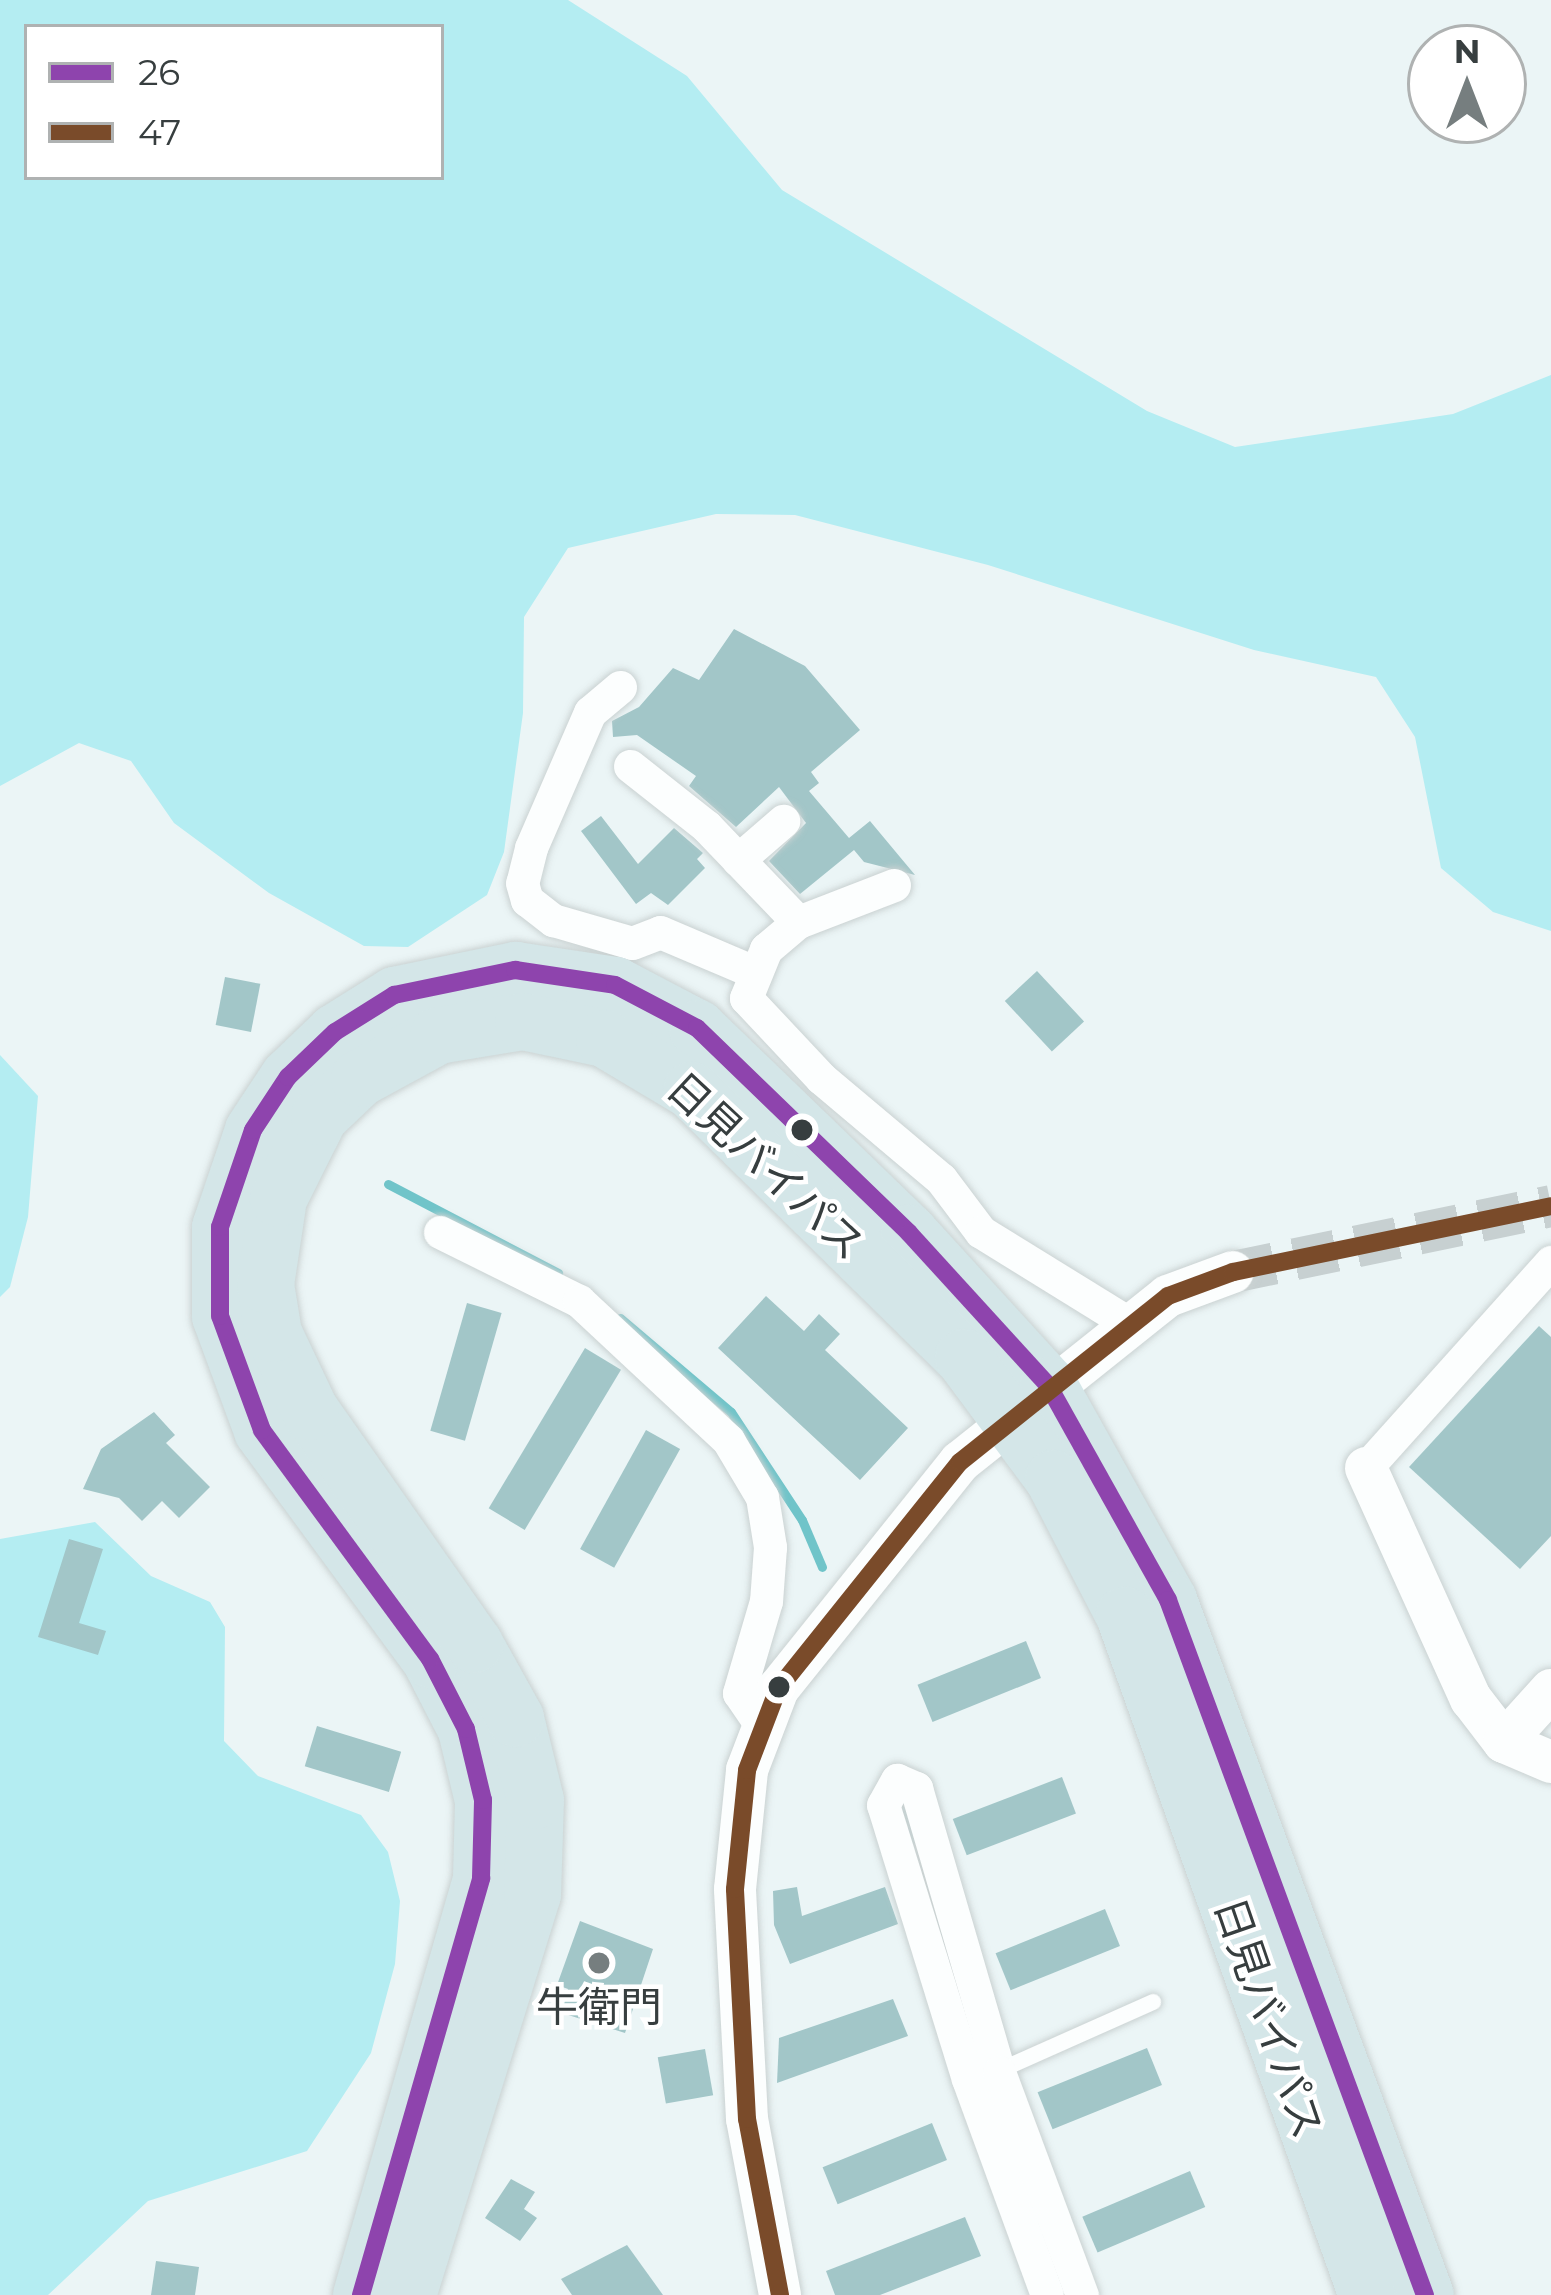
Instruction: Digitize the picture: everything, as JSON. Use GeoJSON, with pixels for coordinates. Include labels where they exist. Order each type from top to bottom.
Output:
{"type":"FeatureCollection","features":[{"type":"Feature","properties":{"kind":"highway","name":"日見バイパス"},"geometry":{"type":"LineString","coordinates":[[361,2295],[481,1878],[482,1800],[466,1729],[430,1659],[262,1430],[226,1346],[217,1282],[227,1193],[253,1130],[288,1077],[335,1032],[394,995],[458,976],[572,975],[656,1002],[730,1054],[1029,1403],[1168,1600],[1425,2295]]}},
{"type":"Feature","properties":{"kind":"highway","name":"日見バイパス"},"geometry":{"type":"LineString","coordinates":[[407,2295],[532,1894],[535,1800],[515,1718],[474,1644],[310,1411],[273,1333],[265,1284],[278,1198],[319,1116],[359,1078],[438,1035],[524,1021],[604,1038],[691,1090],[900,1292],[1029,1403],[1053,1478],[1124,1616],[1367,2295]]}},
{"type":"Feature","properties":{"kind":"street"},"geometry":{"type":"LineString","coordinates":[[620,687],[590,712],[531,848],[522,883],[527,900],[553,920],[632,943],[660,932],[752,970]]}},
{"type":"Feature","properties":{"kind":"street"},"geometry":{"type":"LineString","coordinates":[[630,766],[738,860],[798,922]]}},
{"type":"Feature","properties":{"kind":"street"},"geometry":{"type":"LineString","coordinates":[[738,860],[783,821]]}},
{"type":"Feature","properties":{"kind":"street"},"geometry":{"type":"LineString","coordinates":[[895,885],[798,922],[752,970],[746,998],[821,1078],[941,1179],[981,1232],[1130,1324]]}},
{"type":"Feature","properties":{"kind":"street"},"geometry":{"type":"LineString","coordinates":[[440,1232],[579,1301],[728,1439],[762,1497],[770,1547],[766,1601],[739,1693],[763,1728]]}},
{"type":"Feature","properties":{"kind":"street"},"geometry":{"type":"LineString","coordinates":[[1551,1262],[1366,1468],[1472,1699],[1504,1742],[1551,1762]]}},
{"type":"Feature","properties":{"kind":"street"},"geometry":{"type":"LineString","coordinates":[[780,2295],[747,2119],[735,1889],[747,1770],[778,1689],[960,1462],[1168,1296],[1233,1272]]}},
{"type":"Feature","properties":{"kind":"street"},"geometry":{"type":"LineString","coordinates":[[1504,1742],[1551,1690]]}},
{"type":"Feature","properties":{"kind":"street"},"geometry":{"type":"LineString","coordinates":[[1047,2295],[983,2075],[916,1788],[896,1780],[883,1805],[983,2075],[1080,2294]]}},
{"type":"Feature","properties":{"kind":"lane"},"geometry":{"type":"LineString","coordinates":[[983,2075],[1153,2002]]}},
{"type":"Feature","properties":{"kind":"shaded area"},"geometry":{"type":"Polygon","coordinates":[[[0,0],[568,0],[687,76],[782,190],[1147,411],[1235,447],[1453,414],[1551,375],[1551,931],[1493,912],[1441,868],[1415,737],[1376,677],[1254,650],[988,565],[795,515],[716,514],[568,548],[524,617],[523,713],[504,852],[487,895],[408,947],[364,946],[269,893],[174,823],[131,761],[79,743],[0,786],[0,0]]]}},
{"type":"Feature","properties":{"kind":"shaded area"},"geometry":{"type":"Polygon","coordinates":[[[0,1055],[38,1096],[28,1217],[10,1287],[0,1297],[0,1055]]]}},
{"type":"Feature","properties":{"kind":"shaded area"},"geometry":{"type":"Polygon","coordinates":[[[95,1522],[151,1576],[210,1602],[225,1627],[224,1741],[258,1776],[361,1815],[388,1852],[400,1901],[395,1964],[371,2053],[307,2151],[148,2201],[48,2295],[0,2295],[0,1539],[95,1522]]]}},
{"type":"Feature","properties":{"kind":"building"},"geometry":{"type":"Polygon","coordinates":[[[734,629],[805,666],[860,730],[811,772],[819,783],[809,791],[849,838],[870,821],[915,875],[864,862],[854,850],[800,894],[769,861],[806,823],[779,787],[736,827],[689,786],[696,776],[637,735],[613,737],[612,721],[639,707],[673,668],[699,680],[734,629]]]}},
{"type":"Feature","properties":{"kind":"building"},"geometry":{"type":"Polygon","coordinates":[[[601,816],[638,864],[674,828],[703,853],[697,859],[705,868],[668,905],[651,893],[636,904],[581,831],[601,816]]]}},
{"type":"Feature","properties":{"kind":"building"},"geometry":{"type":"Polygon","coordinates":[[[1037,971],[1084,1021],[1052,1051],[1005,1001],[1037,971]]]}},
{"type":"Feature","properties":{"kind":"building"},"geometry":{"type":"Polygon","coordinates":[[[225,977],[260,984],[251,1032],[216,1025],[225,977]]]}},
{"type":"Feature","properties":{"kind":"building"},"geometry":{"type":"Polygon","coordinates":[[[766,1296],[804,1331],[819,1314],[840,1334],[825,1350],[908,1428],[860,1480],[718,1348],[766,1296]]]}},
{"type":"Feature","properties":{"kind":"building"},"geometry":{"type":"Polygon","coordinates":[[[467,1303],[502,1313],[465,1441],[430,1431],[467,1303]]]}},
{"type":"Feature","properties":{"kind":"building"},"geometry":{"type":"Polygon","coordinates":[[[1539,1326],[1551,1337],[1551,1536],[1520,1569],[1409,1467],[1539,1326]]]}},
{"type":"Feature","properties":{"kind":"building"},"geometry":{"type":"Polygon","coordinates":[[[585,1348],[621,1370],[525,1530],[489,1508],[585,1348]]]}},
{"type":"Feature","properties":{"kind":"building"},"geometry":{"type":"Polygon","coordinates":[[[154,1412],[175,1435],[166,1443],[210,1487],[179,1518],[162,1501],[142,1521],[119,1498],[83,1489],[101,1449],[154,1412]]]}},
{"type":"Feature","properties":{"kind":"building"},"geometry":{"type":"Polygon","coordinates":[[[646,1430],[680,1449],[614,1568],[580,1549],[646,1430]]]}},
{"type":"Feature","properties":{"kind":"building"},"geometry":{"type":"Polygon","coordinates":[[[69,1539],[103,1549],[79,1623],[106,1631],[98,1655],[38,1637],[69,1539]]]}},
{"type":"Feature","properties":{"kind":"building"},"geometry":{"type":"Polygon","coordinates":[[[1026,1641],[1041,1678],[933,1722],[918,1685],[1026,1641]]]}},
{"type":"Feature","properties":{"kind":"building"},"geometry":{"type":"Polygon","coordinates":[[[317,1726],[401,1752],[389,1792],[305,1766],[317,1726]]]}},
{"type":"Feature","properties":{"kind":"building"},"geometry":{"type":"Polygon","coordinates":[[[1062,1777],[1076,1813],[967,1855],[953,1819],[1062,1777]]]}},
{"type":"Feature","properties":{"kind":"building"},"geometry":{"type":"Polygon","coordinates":[[[797,1887],[802,1916],[885,1887],[898,1924],[790,1964],[774,1925],[773,1891],[797,1887]]]}},
{"type":"Feature","properties":{"kind":"building"},"geometry":{"type":"Polygon","coordinates":[[[1105,1909],[1120,1946],[1011,1990],[996,1953],[1105,1909]]]}},
{"type":"Feature","properties":{"kind":"building"},"geometry":{"type":"Polygon","coordinates":[[[580,1921],[653,1949],[625,2033],[562,2013],[568,1989],[557,1985],[580,1921]]]}},
{"type":"Feature","properties":{"kind":"building"},"geometry":{"type":"Polygon","coordinates":[[[893,1999],[908,2036],[777,2083],[779,2038],[893,1999]]]}},
{"type":"Feature","properties":{"kind":"building"},"geometry":{"type":"Polygon","coordinates":[[[1147,2048],[1162,2085],[1053,2129],[1038,2092],[1147,2048]]]}},
{"type":"Feature","properties":{"kind":"building"},"geometry":{"type":"Polygon","coordinates":[[[705,2049],[713,2095],[666,2104],[658,2057],[705,2049]]]}},
{"type":"Feature","properties":{"kind":"building"},"geometry":{"type":"Polygon","coordinates":[[[932,2123],[947,2160],[838,2204],[823,2167],[932,2123]]]}},
{"type":"Feature","properties":{"kind":"building"},"geometry":{"type":"Polygon","coordinates":[[[1190,2171],[1205,2207],[1098,2253],[1082,2217],[1190,2171]]]}},
{"type":"Feature","properties":{"kind":"building"},"geometry":{"type":"Polygon","coordinates":[[[511,2179],[535,2192],[524,2209],[537,2218],[520,2241],[485,2218],[511,2179]]]}},
{"type":"Feature","properties":{"kind":"building"},"geometry":{"type":"Polygon","coordinates":[[[965,2217],[981,2256],[880,2295],[835,2295],[826,2271],[965,2217]]]}},
{"type":"Feature","properties":{"kind":"building"},"geometry":{"type":"Polygon","coordinates":[[[627,2245],[663,2295],[572,2295],[561,2279],[627,2245]]]}},
{"type":"Feature","properties":{"kind":"building"},"geometry":{"type":"Polygon","coordinates":[[[156,2261],[199,2267],[195,2295],[151,2295],[156,2261]]]}},
{"type":"Feature","properties":{"kind":"waterway"},"geometry":{"type":"LineString","coordinates":[[388,1184],[558,1273]]}},
{"type":"Feature","properties":{"kind":"waterway"},"geometry":{"type":"LineString","coordinates":[[620,1318],[731,1412],[802,1520],[822,1567]]}},
{"type":"Feature","properties":{"kind":"waterway"},"geometry":{"type":"LineString","coordinates":[[901,1805],[911,1840]]}},
{"type":"Feature","properties":{"kind":"tunnel"},"geometry":{"type":"LineString","coordinates":[[1233,1272],[1551,1206]]}},
{"type":"Feature","properties":{"kind":"transit line","name":"26"},"geometry":{"type":"LineString","coordinates":[[361,2295],[481,1878],[483,1800],[466,1729],[430,1659],[262,1430],[220,1316],[220,1227],[253,1130],[288,1077],[335,1032],[394,995],[515,970],[615,985],[697,1028],[909,1233],[1048,1385],[1168,1600],[1425,2295]]}},
{"type":"Feature","properties":{"kind":"transit line","name":"47"},"geometry":{"type":"LineString","coordinates":[[780,2295],[747,2119],[735,1889],[747,1770],[778,1689],[960,1462],[1168,1296],[1233,1272],[1551,1206]]}},
{"type":"Feature","properties":{"kind":"place","name":"牛衛門"},"geometry":{"type":"Point","coordinates":[599,1963]}}]}
